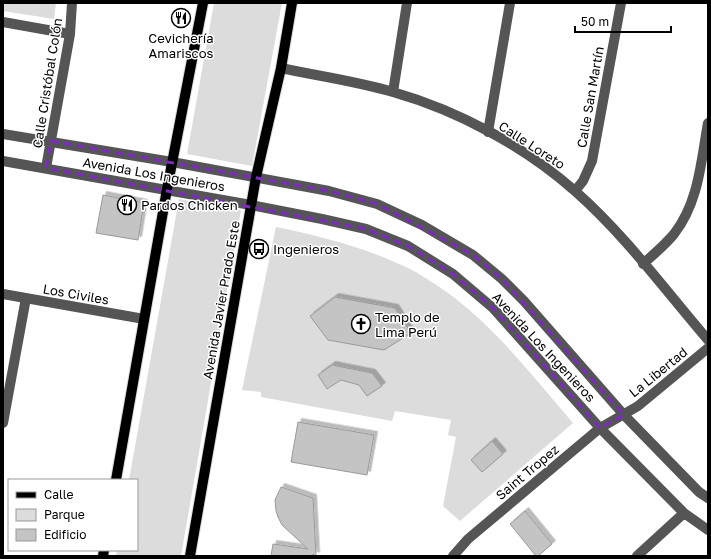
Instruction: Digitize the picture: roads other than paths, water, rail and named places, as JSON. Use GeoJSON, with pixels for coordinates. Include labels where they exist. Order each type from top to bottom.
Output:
{"type":"FeatureCollection","features":[{"type":"Feature","properties":{"kind":"main road"},"geometry":{"type":"LineString","coordinates":[[116,479],[172,162],[203,3]]}},
{"type":"Feature","properties":{"kind":"main road","name":"Avenida Javier Prado Este"},"geometry":{"type":"LineString","coordinates":[[190,556],[256,177],[280,68],[292,3]]}},
{"type":"Feature","properties":{"kind":"street","name":"Calle Cristóbal Colón"},"geometry":{"type":"LineString","coordinates":[[46,168],[70,34],[72,3]]}},
{"type":"Feature","properties":{"kind":"street"},"geometry":{"type":"LineString","coordinates":[[393,92],[407,3]]}},
{"type":"Feature","properties":{"kind":"street"},"geometry":{"type":"LineString","coordinates":[[488,132],[510,3]]}},
{"type":"Feature","properties":{"kind":"street","name":"Calle San Martín"},"geometry":{"type":"LineString","coordinates":[[575,191],[586,176],[592,160],[621,3]]}},
{"type":"Feature","properties":{"kind":"street"},"geometry":{"type":"LineString","coordinates":[[3,22],[70,34]]}},
{"type":"Feature","properties":{"kind":"street","name":"Calle Loreto"},"geometry":{"type":"LineString","coordinates":[[280,68],[362,84],[393,92],[439,108],[488,132],[545,167],[575,191],[607,223],[644,264],[708,340]]}},
{"type":"Feature","properties":{"kind":"street"},"geometry":{"type":"LineString","coordinates":[[644,264],[675,233],[689,209],[696,188],[708,123]]}},
{"type":"Feature","properties":{"kind":"street","name":"Avenida Los Ingenieros"},"geometry":{"type":"LineString","coordinates":[[3,134],[172,162],[329,191],[377,204],[422,225],[472,255],[502,279],[524,301],[624,415],[699,492],[708,498]]}},
{"type":"Feature","properties":{"kind":"street","name":"Avenida Los Ingenieros"},"geometry":{"type":"LineString","coordinates":[[3,161],[252,205],[322,219],[366,229],[408,246],[453,274],[493,308],[600,428],[684,513],[708,530]]}},
{"type":"Feature","properties":{"kind":"street","name":"Los Civiles"},"geometry":{"type":"LineString","coordinates":[[3,294],[144,319]]}},
{"type":"Feature","properties":{"kind":"street"},"geometry":{"type":"LineString","coordinates":[[3,423],[26,298]]}},
{"type":"Feature","properties":{"kind":"street","name":"La Libertad"},"geometry":{"type":"LineString","coordinates":[[624,415],[638,406],[708,348]]}},
{"type":"Feature","properties":{"kind":"street","name":"Saint Tropez"},"geometry":{"type":"LineString","coordinates":[[453,556],[468,539],[600,428],[624,415]]}},
{"type":"Feature","properties":{"kind":"street"},"geometry":{"type":"LineString","coordinates":[[637,556],[684,513]]}},
{"type":"Feature","properties":{"kind":"place","name":"Cevichería Amariscos"},"geometry":{"type":"Point","coordinates":[181,18]}},
{"type":"Feature","properties":{"kind":"place","name":"Pardos Chicken"},"geometry":{"type":"Point","coordinates":[127,205]}},
{"type":"Feature","properties":{"kind":"place","name":"Ingenieros"},"geometry":{"type":"Point","coordinates":[259,249]}},
{"type":"Feature","properties":{"kind":"place","name":"Templo de Lima Perú"},"geometry":{"type":"Point","coordinates":[361,324]}}]}
